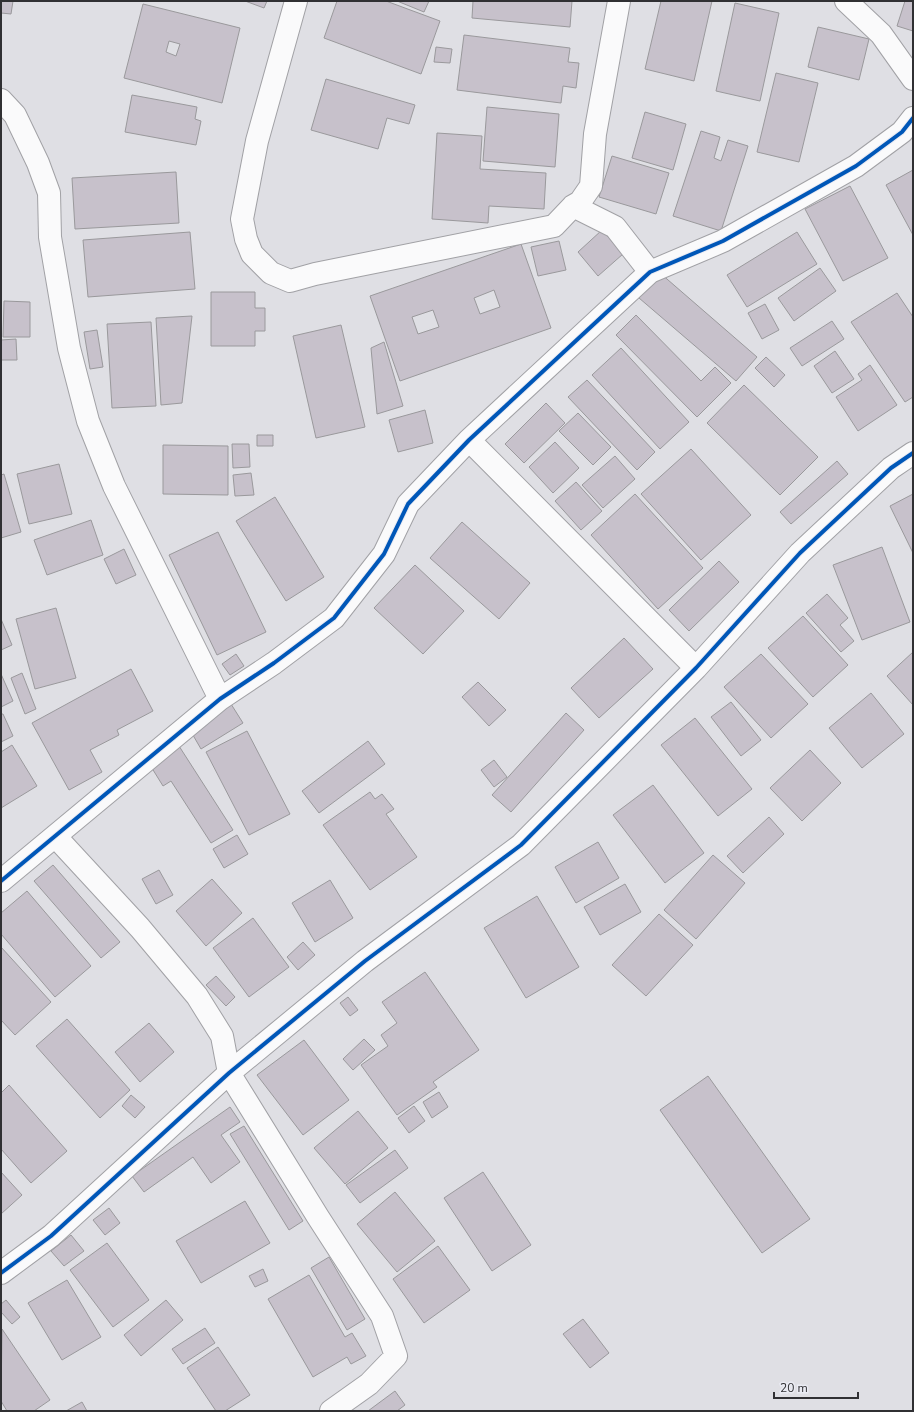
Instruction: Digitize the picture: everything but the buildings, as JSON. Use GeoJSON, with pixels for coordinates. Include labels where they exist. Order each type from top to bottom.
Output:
{"type":"FeatureCollection","features":[{"type":"Feature","properties":{"kind":"street"},"geometry":{"type":"LineString","coordinates":[[296,1],[257,141],[242,219],[246,239],[252,254],[271,273],[290,281],[323,272],[554,226],[573,206],[580,202],[591,186],[595,134],[619,1]]}},
{"type":"Feature","properties":{"kind":"street"},"geometry":{"type":"LineString","coordinates":[[846,1],[881,34],[913,79]]}},
{"type":"Feature","properties":{"kind":"street"},"geometry":{"type":"LineString","coordinates":[[1,100],[15,115],[38,163],[49,193],[50,237],[69,348],[88,421],[114,486],[220,699]]}},
{"type":"Feature","properties":{"kind":"street"},"geometry":{"type":"LineString","coordinates":[[1,881],[220,699],[274,663],[334,618],[384,554],[408,504],[469,440],[650,272],[723,241],[856,166],[902,132],[913,118]]}},
{"type":"Feature","properties":{"kind":"street"},"geometry":{"type":"LineString","coordinates":[[573,206],[615,227],[650,272]]}},
{"type":"Feature","properties":{"kind":"street"},"geometry":{"type":"LineString","coordinates":[[469,440],[696,668]]}},
{"type":"Feature","properties":{"kind":"street"},"geometry":{"type":"LineString","coordinates":[[1,1273],[51,1236],[229,1073],[365,961],[520,845],[696,668],[800,553],[890,468],[913,453]]}},
{"type":"Feature","properties":{"kind":"street"},"geometry":{"type":"LineString","coordinates":[[55,836],[140,928],[197,996],[222,1036],[229,1073],[318,1217],[382,1316],[396,1356],[369,1384],[331,1411]]}},
{"type":"Feature","properties":{"kind":"cycle path"},"geometry":{"type":"LineString","coordinates":[[1,881],[220,699],[274,663],[334,618],[384,554],[408,504],[469,440],[650,272],[723,241],[856,166],[902,132],[913,118]]}},
{"type":"Feature","properties":{"kind":"cycle path"},"geometry":{"type":"LineString","coordinates":[[1,1273],[51,1236],[229,1073],[365,961],[521,845],[696,668],[800,553],[891,468],[913,453]]}}]}
